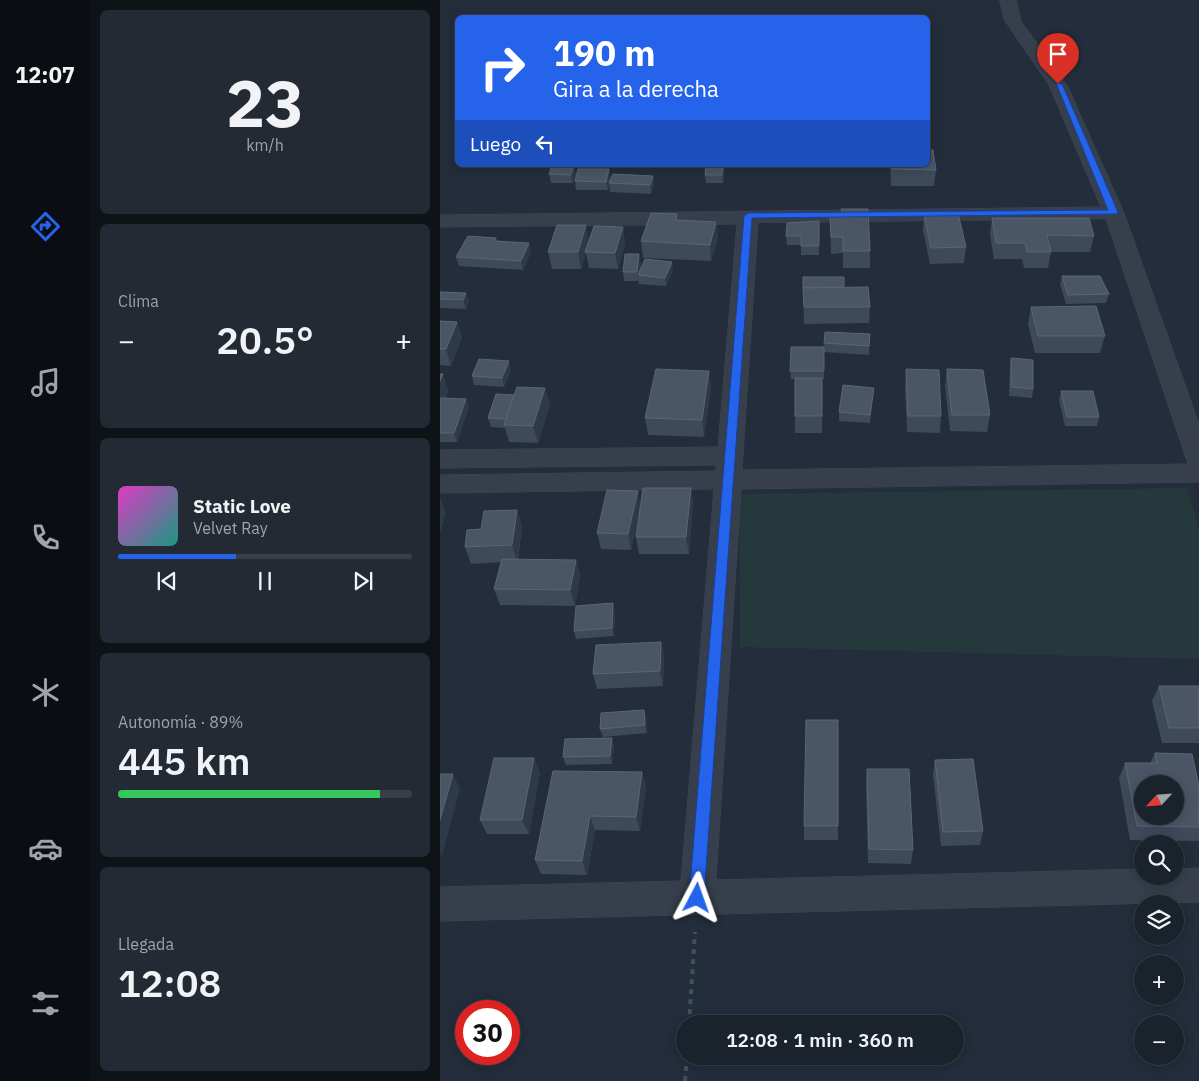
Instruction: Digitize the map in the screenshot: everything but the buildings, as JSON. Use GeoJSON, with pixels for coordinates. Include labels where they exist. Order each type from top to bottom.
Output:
{"type":"FeatureCollection","features":[{"type":"Feature","properties":{"kind":"street"},"geometry":{"type":"LineString","coordinates":[[1008,0],[1014,21],[1058,84],[1114,212],[1199,460]]}},
{"type":"Feature","properties":{"kind":"street"},"geometry":{"type":"LineString","coordinates":[[440,221],[1114,212]]}},
{"type":"Feature","properties":{"kind":"street"},"geometry":{"type":"LineString","coordinates":[[697,898],[748,216]]}},
{"type":"Feature","properties":{"kind":"street"},"geometry":{"type":"LineString","coordinates":[[440,460],[729,469],[1199,473]]}},
{"type":"Feature","properties":{"kind":"street"},"geometry":{"type":"LineString","coordinates":[[440,484],[729,469]]}},
{"type":"Feature","properties":{"kind":"street"},"geometry":{"type":"LineString","coordinates":[[440,904],[1199,885]]}},
{"type":"Feature","properties":{"kind":"path"},"geometry":{"type":"LineString","coordinates":[[690,1015],[697,898]]}},
{"type":"Feature","properties":{"kind":"path"},"geometry":{"type":"LineString","coordinates":[[685,1081],[686,1065]]}},
{"type":"Feature","properties":{"kind":"green space"},"geometry":{"type":"Polygon","coordinates":[[[1187,488],[1199,528],[1199,659],[740,647],[739,494],[1187,488]]]}},
{"type":"Feature","properties":{"kind":"route"},"geometry":{"type":"LineString","coordinates":[[697,898],[748,216],[1114,212],[1058,84]]}}]}
